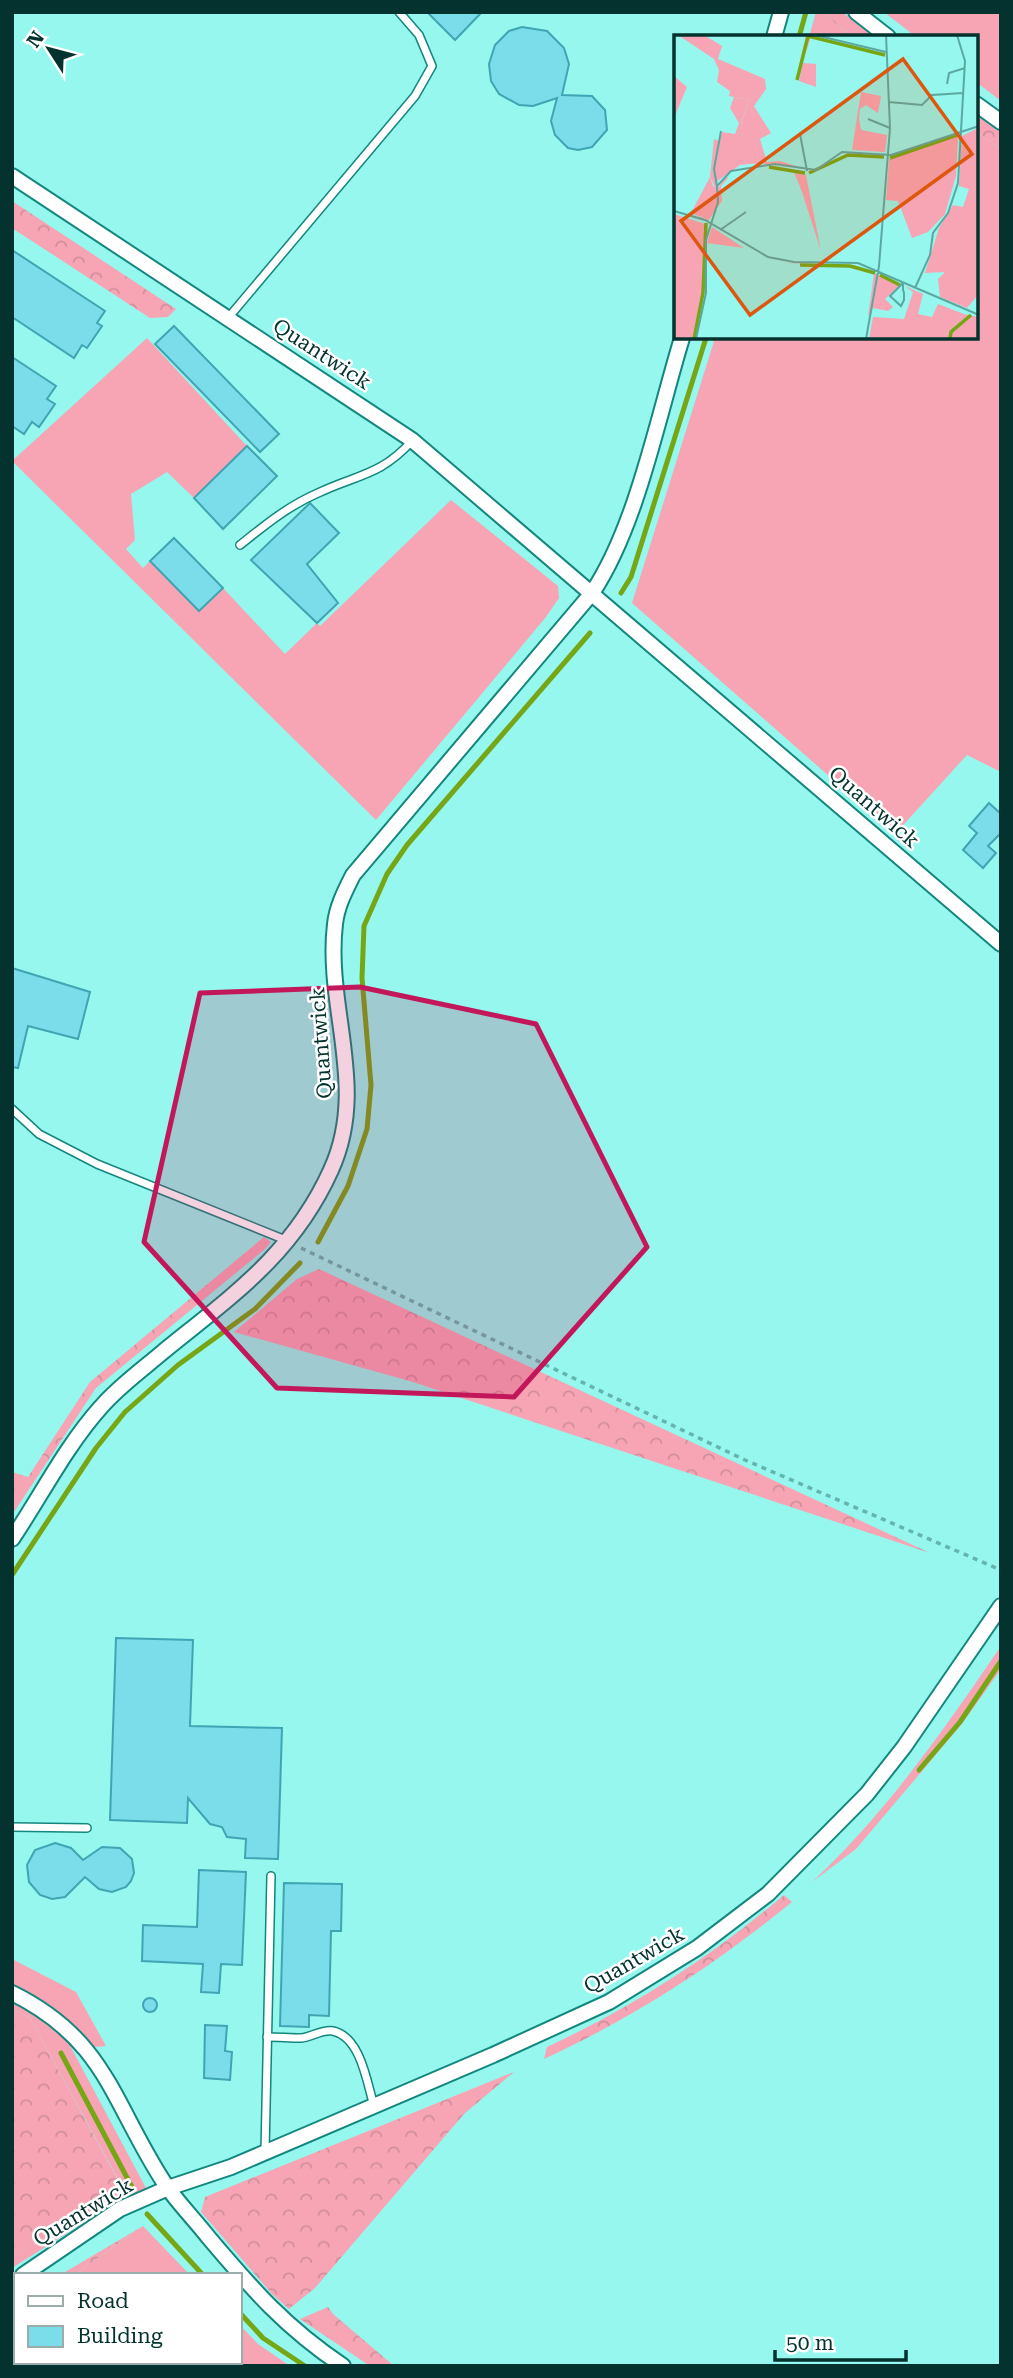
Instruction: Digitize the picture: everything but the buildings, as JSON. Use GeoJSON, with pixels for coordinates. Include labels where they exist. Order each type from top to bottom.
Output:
{"type":"FeatureCollection","features":[{"type":"Feature","properties":{"kind":"street"},"geometry":{"type":"LineString","coordinates":[[775,35],[781,12]]}},
{"type":"Feature","properties":{"kind":"street"},"geometry":{"type":"LineString","coordinates":[[856,12],[885,35]]}},
{"type":"Feature","properties":{"kind":"street"},"geometry":{"type":"LineString","coordinates":[[978,105],[1001,122]]}},
{"type":"Feature","properties":{"kind":"street","name":"Quantwick"},"geometry":{"type":"LineString","coordinates":[[12,176],[412,440],[1001,944]]}},
{"type":"Feature","properties":{"kind":"street","name":"Quantwick"},"geometry":{"type":"LineString","coordinates":[[12,1539],[101,1407],[241,1289],[289,1242],[332,1168],[347,1111],[335,956],[335,924],[341,899],[353,875],[592,593],[607,570],[624,530],[681,340]]}},
{"type":"Feature","properties":{"kind":"street","name":"Quantwick"},"geometry":{"type":"LineString","coordinates":[[26,2273],[120,2209],[168,2188],[265,2153],[609,2001],[697,1948],[768,1894],[867,1794],[904,1747],[1001,1606]]}},
{"type":"Feature","properties":{"kind":"street","name":"Quantwick"},"geometry":{"type":"LineString","coordinates":[[12,1993],[59,2020],[88,2050],[168,2188]]}},
{"type":"Feature","properties":{"kind":"street"},"geometry":{"type":"LineString","coordinates":[[168,2188],[239,2273]]}},
{"type":"Feature","properties":{"kind":"street"},"geometry":{"type":"LineString","coordinates":[[242,2276],[265,2304],[309,2343],[343,2366]]}},
{"type":"Feature","properties":{"kind":"lane"},"geometry":{"type":"LineString","coordinates":[[228,317],[415,96],[432,66],[419,35],[399,12]]}},
{"type":"Feature","properties":{"kind":"lane"},"geometry":{"type":"LineString","coordinates":[[240,545],[282,511],[318,492],[391,463],[412,440]]}},
{"type":"Feature","properties":{"kind":"lane"},"geometry":{"type":"LineString","coordinates":[[12,1110],[39,1133],[97,1164],[289,1242]]}},
{"type":"Feature","properties":{"kind":"lane"},"geometry":{"type":"LineString","coordinates":[[12,1827],[87,1828]]}},
{"type":"Feature","properties":{"kind":"lane"},"geometry":{"type":"LineString","coordinates":[[265,2153],[271,1876]]}},
{"type":"Feature","properties":{"kind":"lane"},"geometry":{"type":"LineString","coordinates":[[267,2037],[301,2038],[331,2031],[341,2035],[351,2043],[359,2058],[375,2106]]}},
{"type":"Feature","properties":{"kind":"path"},"geometry":{"type":"LineString","coordinates":[[289,1242],[746,1460],[1001,1570]]}},
{"type":"Feature","properties":{"kind":"highlighted area"},"geometry":{"type":"Polygon","coordinates":[[[360,987],[536,1024],[647,1247],[514,1397],[277,1388],[144,1242],[200,993],[360,987]]]}},
{"type":"Feature","properties":{"kind":"green space"},"geometry":{"type":"Polygon","coordinates":[[[816,12],[821,12],[850,35],[810,35],[816,12]]]}},
{"type":"Feature","properties":{"kind":"green space"},"geometry":{"type":"Polygon","coordinates":[[[821,12],[842,12],[871,35],[850,35],[821,12]]]}},
{"type":"Feature","properties":{"kind":"green space"},"geometry":{"type":"Polygon","coordinates":[[[884,12],[1001,12],[1001,101],[978,84],[978,35],[913,35],[884,12]]]}},
{"type":"Feature","properties":{"kind":"green space"},"geometry":{"type":"Polygon","coordinates":[[[978,115],[1001,132],[1001,150],[978,133],[978,115]]]}},
{"type":"Feature","properties":{"kind":"green space"},"geometry":{"type":"Polygon","coordinates":[[[978,133],[1001,150],[1001,772],[967,755],[895,834],[632,603],[714,340],[978,340],[978,133]]]}},
{"type":"Feature","properties":{"kind":"green space"},"geometry":{"type":"Polygon","coordinates":[[[12,201],[176,309],[168,317],[150,318],[12,228],[12,201]]]}},
{"type":"Feature","properties":{"kind":"green space"},"geometry":{"type":"Polygon","coordinates":[[[147,338],[247,446],[194,498],[167,472],[131,494],[135,540],[126,549],[143,568],[150,561],[199,611],[223,588],[285,654],[317,623],[320,626],[451,500],[558,586],[559,598],[546,617],[376,820],[12,461],[147,338]]]}},
{"type":"Feature","properties":{"kind":"green space"},"geometry":{"type":"Polygon","coordinates":[[[264,1237],[271,1242],[265,1249],[96,1388],[12,1515],[12,1472],[28,1477],[90,1382],[264,1237]]]}},
{"type":"Feature","properties":{"kind":"green space"},"geometry":{"type":"Polygon","coordinates":[[[319,1269],[930,1553],[413,1382],[234,1332],[297,1279],[319,1269]]]}},
{"type":"Feature","properties":{"kind":"green space"},"geometry":{"type":"Polygon","coordinates":[[[1001,1646],[1001,1669],[961,1725],[856,1849],[812,1882],[865,1828],[913,1770],[1001,1646]]]}},
{"type":"Feature","properties":{"kind":"green space"},"geometry":{"type":"Polygon","coordinates":[[[784,1895],[792,1902],[704,1968],[610,2026],[544,2059],[547,2047],[641,1998],[700,1960],[784,1895]]]}},
{"type":"Feature","properties":{"kind":"green space"},"geometry":{"type":"Polygon","coordinates":[[[12,1959],[76,1992],[106,2046],[94,2047],[61,2017],[17,1991],[12,1982],[12,1959]]]}},
{"type":"Feature","properties":{"kind":"green space"},"geometry":{"type":"Polygon","coordinates":[[[12,1998],[59,2025],[146,2188],[138,2197],[88,2220],[12,2268],[12,2257],[124,2190],[30,2018],[12,2009],[12,1998]]]}},
{"type":"Feature","properties":{"kind":"green space"},"geometry":{"type":"Polygon","coordinates":[[[12,2009],[30,2018],[124,2191],[12,2257],[12,2009]]]}},
{"type":"Feature","properties":{"kind":"green space"},"geometry":{"type":"Polygon","coordinates":[[[514,2072],[464,2114],[315,2288],[289,2309],[272,2294],[201,2212],[205,2197],[514,2072]]]}},
{"type":"Feature","properties":{"kind":"green space"},"geometry":{"type":"Polygon","coordinates":[[[143,2226],[188,2273],[77,2273],[143,2226]]]}},
{"type":"Feature","properties":{"kind":"green space"},"geometry":{"type":"Polygon","coordinates":[[[143,2226],[77,2273],[63,2273],[143,2226]]]}},
{"type":"Feature","properties":{"kind":"green space"},"geometry":{"type":"Polygon","coordinates":[[[328,2307],[394,2366],[370,2366],[300,2319],[328,2307]]]}},
{"type":"Feature","properties":{"kind":"green space"},"geometry":{"type":"Polygon","coordinates":[[[14,2315],[14,2364],[242,2364],[242,2327],[258,2344],[290,2366],[12,2366],[14,2315]]]}},
{"type":"Feature","properties":{"kind":"waterway"},"geometry":{"type":"LineString","coordinates":[[800,35],[806,12]]}},
{"type":"Feature","properties":{"kind":"waterway"},"geometry":{"type":"LineString","coordinates":[[621,593],[631,577],[705,340]]}},
{"type":"Feature","properties":{"kind":"waterway"},"geometry":{"type":"LineString","coordinates":[[318,1242],[348,1186],[367,1129],[371,1085],[362,978],[364,926],[387,874],[407,845],[590,633]]}},
{"type":"Feature","properties":{"kind":"waterway"},"geometry":{"type":"LineString","coordinates":[[12,1575],[96,1448],[125,1412],[178,1365],[255,1309],[300,1263]]}},
{"type":"Feature","properties":{"kind":"waterway"},"geometry":{"type":"LineString","coordinates":[[919,1770],[960,1722],[1001,1661]]}},
{"type":"Feature","properties":{"kind":"waterway"},"geometry":{"type":"LineString","coordinates":[[61,2053],[133,2189]]}},
{"type":"Feature","properties":{"kind":"waterway"},"geometry":{"type":"LineString","coordinates":[[147,2214],[201,2273]]}},
{"type":"Feature","properties":{"kind":"waterway"},"geometry":{"type":"LineString","coordinates":[[242,2315],[263,2338],[305,2366]]}}]}
